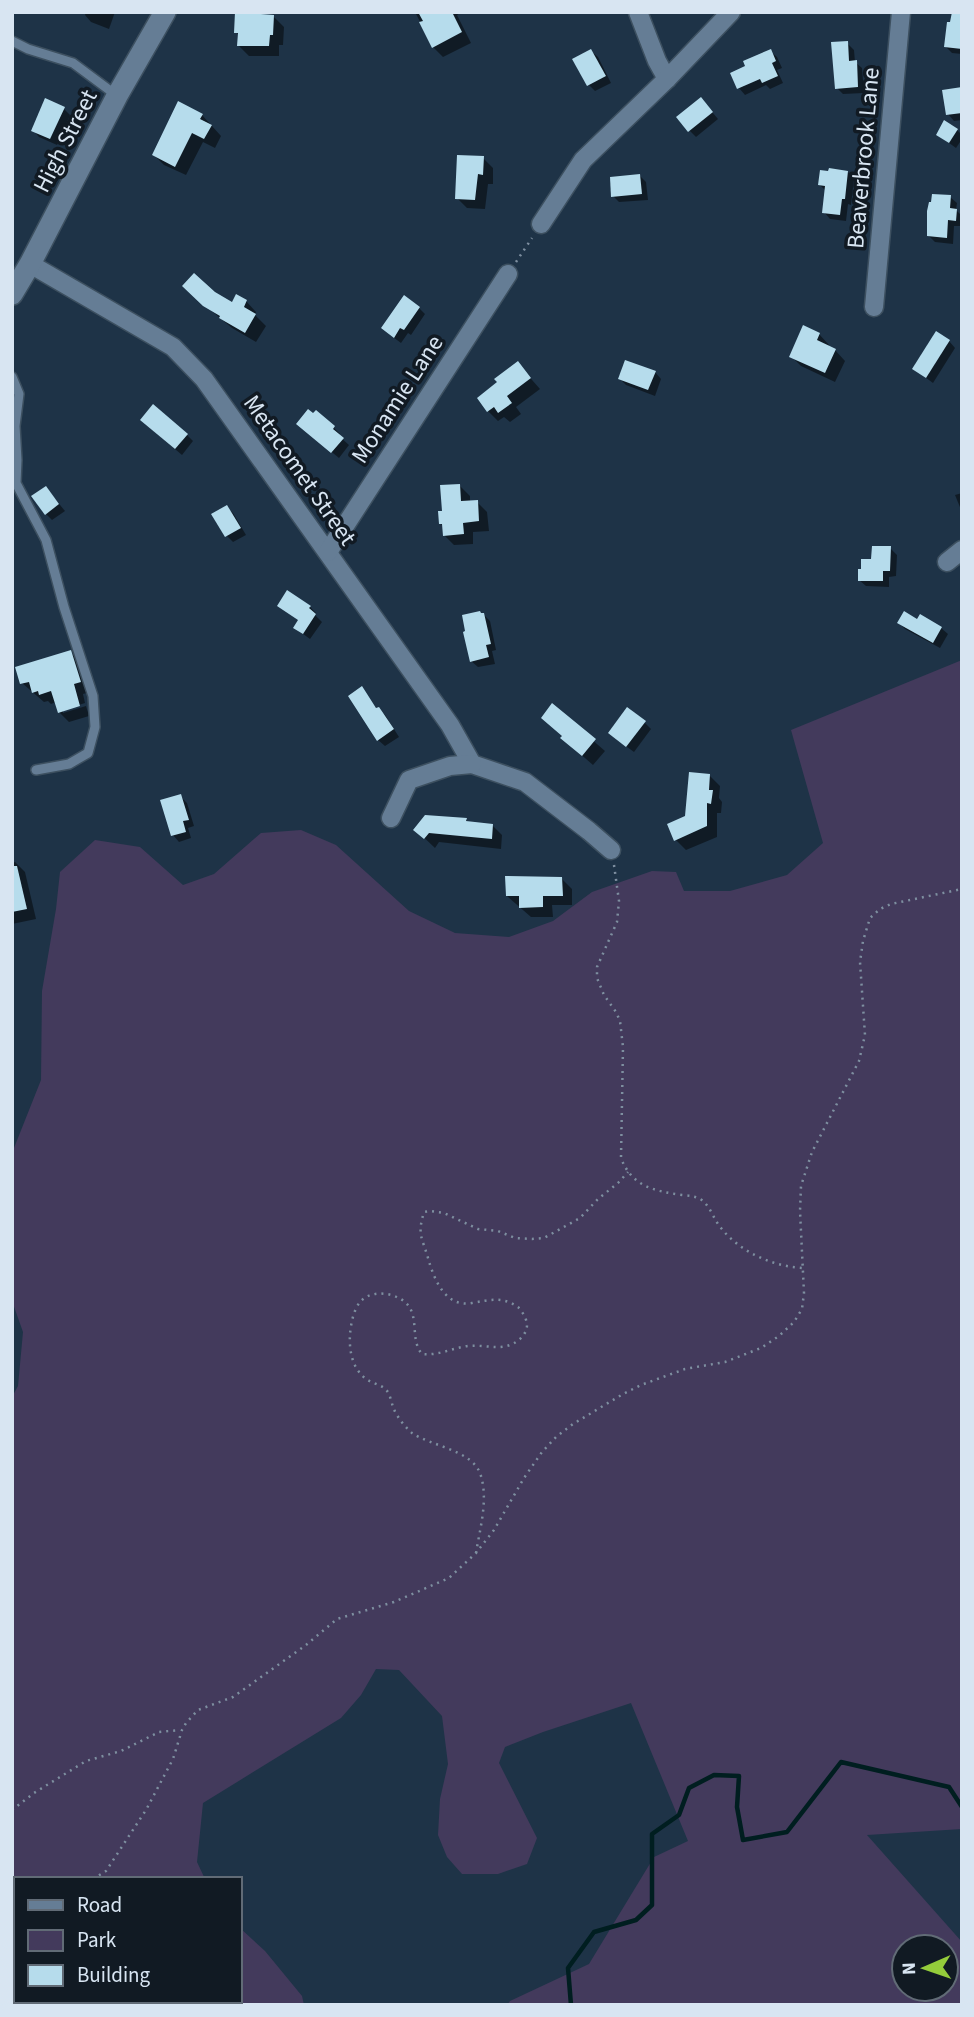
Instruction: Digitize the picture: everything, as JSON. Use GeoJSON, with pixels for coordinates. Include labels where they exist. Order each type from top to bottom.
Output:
{"type":"FeatureCollection","features":[{"type":"Feature","properties":{"kind":"street","name":"High Street"},"geometry":{"type":"LineString","coordinates":[[12,294],[164,12]]}},
{"type":"Feature","properties":{"kind":"street"},"geometry":{"type":"LineString","coordinates":[[638,12],[667,79]]}},
{"type":"Feature","properties":{"kind":"street"},"geometry":{"type":"LineString","coordinates":[[541,224],[583,160],[667,79],[731,12]]}},
{"type":"Feature","properties":{"kind":"street","name":"Beaverbrook Lane"},"geometry":{"type":"LineString","coordinates":[[874,307],[901,12]]}},
{"type":"Feature","properties":{"kind":"street","name":"Metacomet Street"},"geometry":{"type":"LineString","coordinates":[[30,264],[173,346],[204,379],[450,725],[472,764]]}},
{"type":"Feature","properties":{"kind":"street","name":"Monamie Lane"},"geometry":{"type":"LineString","coordinates":[[328,552],[508,274]]}},
{"type":"Feature","properties":{"kind":"street"},"geometry":{"type":"LineString","coordinates":[[947,562],[962,550]]}},
{"type":"Feature","properties":{"kind":"street"},"geometry":{"type":"LineString","coordinates":[[391,818],[409,780],[450,765],[472,764],[525,782],[611,850]]}},
{"type":"Feature","properties":{"kind":"lane"},"geometry":{"type":"LineString","coordinates":[[12,41],[28,49],[74,63],[117,97]]}},
{"type":"Feature","properties":{"kind":"lane"},"geometry":{"type":"LineString","coordinates":[[12,377],[19,394],[15,426],[18,460],[16,483],[46,540],[93,696],[95,727],[88,753],[69,764],[36,770]]}},
{"type":"Feature","properties":{"kind":"path"},"geometry":{"type":"LineString","coordinates":[[508,274],[541,224]]}},
{"type":"Feature","properties":{"kind":"path"},"geometry":{"type":"LineString","coordinates":[[611,850],[619,901],[617,922],[597,967],[597,978],[620,1021],[623,1047],[621,1158],[635,1181],[645,1186],[700,1199],[709,1208],[723,1232],[747,1251],[784,1266],[802,1268]]}},
{"type":"Feature","properties":{"kind":"path"},"geometry":{"type":"LineString","coordinates":[[96,1877],[106,1871],[154,1798],[173,1759],[182,1730],[198,1710],[233,1697],[306,1645],[337,1619],[394,1602],[449,1578],[476,1553],[494,1530],[531,1466],[565,1430],[641,1385],[685,1369],[732,1360],[761,1348],[794,1322],[802,1308],[804,1293],[800,1196],[812,1152],[859,1061],[865,1035],[860,962],[870,918],[891,904],[962,889]]}},
{"type":"Feature","properties":{"kind":"path"},"geometry":{"type":"LineString","coordinates":[[476,1553],[483,1504],[479,1471],[468,1459],[409,1430],[397,1415],[385,1388],[363,1377],[350,1353],[351,1326],[355,1313],[363,1299],[369,1296],[386,1294],[401,1298],[411,1310],[416,1342],[422,1354],[435,1355],[468,1346],[501,1348],[512,1344],[526,1332],[527,1323],[519,1308],[500,1299],[485,1299],[472,1303],[458,1302],[446,1297],[439,1286],[419,1232],[424,1212],[444,1213],[478,1229],[498,1231],[514,1238],[544,1238],[580,1218],[628,1172]]}},
{"type":"Feature","properties":{"kind":"path"},"geometry":{"type":"LineString","coordinates":[[12,1810],[86,1761],[121,1751],[159,1732],[182,1730]]}},
{"type":"Feature","properties":{"kind":"path"},"geometry":{"type":"LineString","coordinates":[[106,1871],[106,1877]]}},
{"type":"Feature","properties":{"kind":"green space"},"geometry":{"type":"Polygon","coordinates":[[[962,660],[962,1829],[867,1835],[954,1933],[890,1933],[890,2003],[960,2003],[960,1940],[962,2005],[507,2005],[510,2001],[589,1964],[654,1857],[688,1841],[631,1703],[505,1747],[499,1763],[537,1838],[527,1864],[498,1874],[462,1874],[447,1857],[438,1835],[440,1799],[448,1764],[442,1716],[399,1670],[376,1669],[361,1695],[341,1718],[203,1803],[197,1862],[204,1877],[14,1877],[14,2003],[242,2003],[242,1930],[265,1951],[302,1996],[304,2005],[12,2005],[12,1397],[18,1386],[23,1332],[12,1301],[12,1153],[41,1080],[42,991],[60,872],[95,840],[140,847],[183,885],[214,874],[261,833],[301,830],[336,845],[409,911],[455,933],[509,937],[553,921],[592,892],[652,871],[676,872],[684,891],[730,891],[787,875],[823,843],[791,730],[962,660]]]}},
{"type":"Feature","properties":{"kind":"building"},"geometry":{"type":"Polygon","coordinates":[[[235,12],[274,15],[273,35],[270,35],[269,46],[237,46],[238,33],[234,33],[235,12]]]}},
{"type":"Feature","properties":{"kind":"building"},"geometry":{"type":"Polygon","coordinates":[[[418,12],[452,12],[462,32],[432,48],[419,22],[423,21],[418,12]]]}},
{"type":"Feature","properties":{"kind":"building"},"geometry":{"type":"Polygon","coordinates":[[[952,12],[962,12],[962,49],[944,47],[947,22],[950,22],[952,12]]]}},
{"type":"Feature","properties":{"kind":"building"},"geometry":{"type":"Polygon","coordinates":[[[848,41],[849,61],[857,60],[858,87],[835,89],[831,42],[848,41]]]}},
{"type":"Feature","properties":{"kind":"building"},"geometry":{"type":"Polygon","coordinates":[[[591,49],[606,76],[587,86],[572,59],[591,49]]]}},
{"type":"Feature","properties":{"kind":"building"},"geometry":{"type":"Polygon","coordinates":[[[771,49],[776,61],[772,63],[778,76],[762,83],[760,79],[737,89],[730,73],[745,66],[743,61],[771,49]]]}},
{"type":"Feature","properties":{"kind":"building"},"geometry":{"type":"Polygon","coordinates":[[[962,87],[962,113],[946,115],[942,90],[962,87]]]}},
{"type":"Feature","properties":{"kind":"building"},"geometry":{"type":"Polygon","coordinates":[[[701,97],[713,112],[688,132],[676,117],[701,97]]]}},
{"type":"Feature","properties":{"kind":"building"},"geometry":{"type":"Polygon","coordinates":[[[45,98],[65,107],[50,139],[31,131],[45,98]]]}},
{"type":"Feature","properties":{"kind":"building"},"geometry":{"type":"Polygon","coordinates":[[[178,101],[203,114],[200,119],[212,125],[204,139],[192,133],[175,167],[152,155],[178,101]]]}},
{"type":"Feature","properties":{"kind":"building"},"geometry":{"type":"Polygon","coordinates":[[[944,120],[958,129],[949,143],[936,135],[944,120]]]}},
{"type":"Feature","properties":{"kind":"building"},"geometry":{"type":"Polygon","coordinates":[[[457,155],[484,156],[483,175],[478,174],[475,200],[455,199],[457,155]]]}},
{"type":"Feature","properties":{"kind":"building"},"geometry":{"type":"Polygon","coordinates":[[[829,168],[848,171],[840,215],[822,213],[825,186],[818,185],[820,170],[828,171],[829,168]]]}},
{"type":"Feature","properties":{"kind":"building"},"geometry":{"type":"Polygon","coordinates":[[[640,174],[642,194],[611,197],[610,177],[640,174]]]}},
{"type":"Feature","properties":{"kind":"building"},"geometry":{"type":"Polygon","coordinates":[[[932,194],[951,195],[950,208],[957,209],[956,221],[948,220],[947,238],[927,236],[927,211],[932,194]]]}},
{"type":"Feature","properties":{"kind":"building"},"geometry":{"type":"Polygon","coordinates":[[[194,273],[215,292],[232,302],[236,294],[247,300],[244,307],[256,314],[245,333],[219,318],[220,316],[203,306],[182,286],[194,273]]]}},
{"type":"Feature","properties":{"kind":"building"},"geometry":{"type":"Polygon","coordinates":[[[404,295],[420,307],[404,330],[400,328],[394,338],[381,328],[404,295]]]}},
{"type":"Feature","properties":{"kind":"building"},"geometry":{"type":"Polygon","coordinates":[[[803,325],[820,333],[817,340],[836,349],[825,373],[789,357],[803,325]]]}},
{"type":"Feature","properties":{"kind":"building"},"geometry":{"type":"Polygon","coordinates":[[[936,331],[950,340],[926,378],[912,369],[936,331]]]}},
{"type":"Feature","properties":{"kind":"building"},"geometry":{"type":"Polygon","coordinates":[[[625,360],[656,371],[648,390],[618,379],[625,360]]]}},
{"type":"Feature","properties":{"kind":"building"},"geometry":{"type":"Polygon","coordinates":[[[518,361],[531,378],[507,396],[512,403],[498,413],[494,407],[487,412],[477,398],[497,382],[494,379],[518,361]]]}},
{"type":"Feature","properties":{"kind":"building"},"geometry":{"type":"Polygon","coordinates":[[[153,404],[188,434],[175,449],[140,420],[153,404]]]}},
{"type":"Feature","properties":{"kind":"building"},"geometry":{"type":"Polygon","coordinates":[[[308,409],[313,413],[316,410],[335,426],[333,429],[344,438],[331,453],[296,424],[308,409]]]}},
{"type":"Feature","properties":{"kind":"building"},"geometry":{"type":"Polygon","coordinates":[[[460,484],[461,501],[478,500],[479,521],[463,523],[464,534],[443,536],[438,511],[442,511],[440,485],[460,484]]]}},
{"type":"Feature","properties":{"kind":"building"},"geometry":{"type":"Polygon","coordinates":[[[46,486],[59,504],[45,515],[31,496],[46,486]]]}},
{"type":"Feature","properties":{"kind":"building"},"geometry":{"type":"Polygon","coordinates":[[[227,505],[241,528],[225,537],[211,514],[227,505]]]}},
{"type":"Feature","properties":{"kind":"building"},"geometry":{"type":"Polygon","coordinates":[[[872,546],[891,546],[890,571],[883,571],[883,581],[858,581],[861,559],[871,559],[872,546]]]}},
{"type":"Feature","properties":{"kind":"building"},"geometry":{"type":"Polygon","coordinates":[[[287,590],[311,606],[309,608],[316,614],[303,634],[293,628],[298,620],[277,606],[287,590]]]}},
{"type":"Feature","properties":{"kind":"building"},"geometry":{"type":"Polygon","coordinates":[[[480,611],[484,613],[491,644],[486,645],[489,657],[470,662],[462,615],[480,611]]]}},
{"type":"Feature","properties":{"kind":"building"},"geometry":{"type":"Polygon","coordinates":[[[904,611],[917,619],[920,614],[942,627],[933,643],[897,623],[904,611]]]}},
{"type":"Feature","properties":{"kind":"building"},"geometry":{"type":"Polygon","coordinates":[[[71,650],[81,682],[74,684],[80,706],[58,713],[51,691],[39,695],[38,691],[32,693],[29,682],[20,684],[15,667],[71,650]]]}},
{"type":"Feature","properties":{"kind":"building"},"geometry":{"type":"Polygon","coordinates":[[[362,686],[394,729],[377,741],[348,696],[362,686]]]}},
{"type":"Feature","properties":{"kind":"building"},"geometry":{"type":"Polygon","coordinates":[[[552,703],[596,739],[582,756],[541,718],[552,703]]]}},
{"type":"Feature","properties":{"kind":"building"},"geometry":{"type":"Polygon","coordinates":[[[627,707],[646,721],[626,747],[608,733],[627,707]]]}},
{"type":"Feature","properties":{"kind":"building"},"geometry":{"type":"Polygon","coordinates":[[[689,772],[710,774],[709,790],[713,790],[711,804],[707,803],[707,826],[674,841],[667,824],[685,816],[689,772]]]}},
{"type":"Feature","properties":{"kind":"building"},"geometry":{"type":"Polygon","coordinates":[[[181,794],[189,820],[183,821],[186,832],[171,836],[160,800],[181,794]]]}},
{"type":"Feature","properties":{"kind":"building"},"geometry":{"type":"Polygon","coordinates":[[[425,815],[467,818],[466,821],[493,824],[492,839],[429,833],[424,839],[413,830],[425,815]]]}},
{"type":"Feature","properties":{"kind":"building"},"geometry":{"type":"Polygon","coordinates":[[[12,866],[17,866],[27,909],[12,912],[12,866]]]}},
{"type":"Feature","properties":{"kind":"building"},"geometry":{"type":"Polygon","coordinates":[[[505,876],[562,877],[563,896],[543,896],[543,907],[519,908],[519,896],[506,896],[505,876]]]}},
{"type":"Feature","properties":{"kind":"waterway"},"geometry":{"type":"LineString","coordinates":[[571,2005],[568,1968],[594,1932],[636,1920],[652,1905],[652,1834],[679,1815],[689,1788],[714,1775],[739,1776],[737,1807],[743,1840],[787,1832],[841,1762],[949,1787],[962,1807]]}}]}
